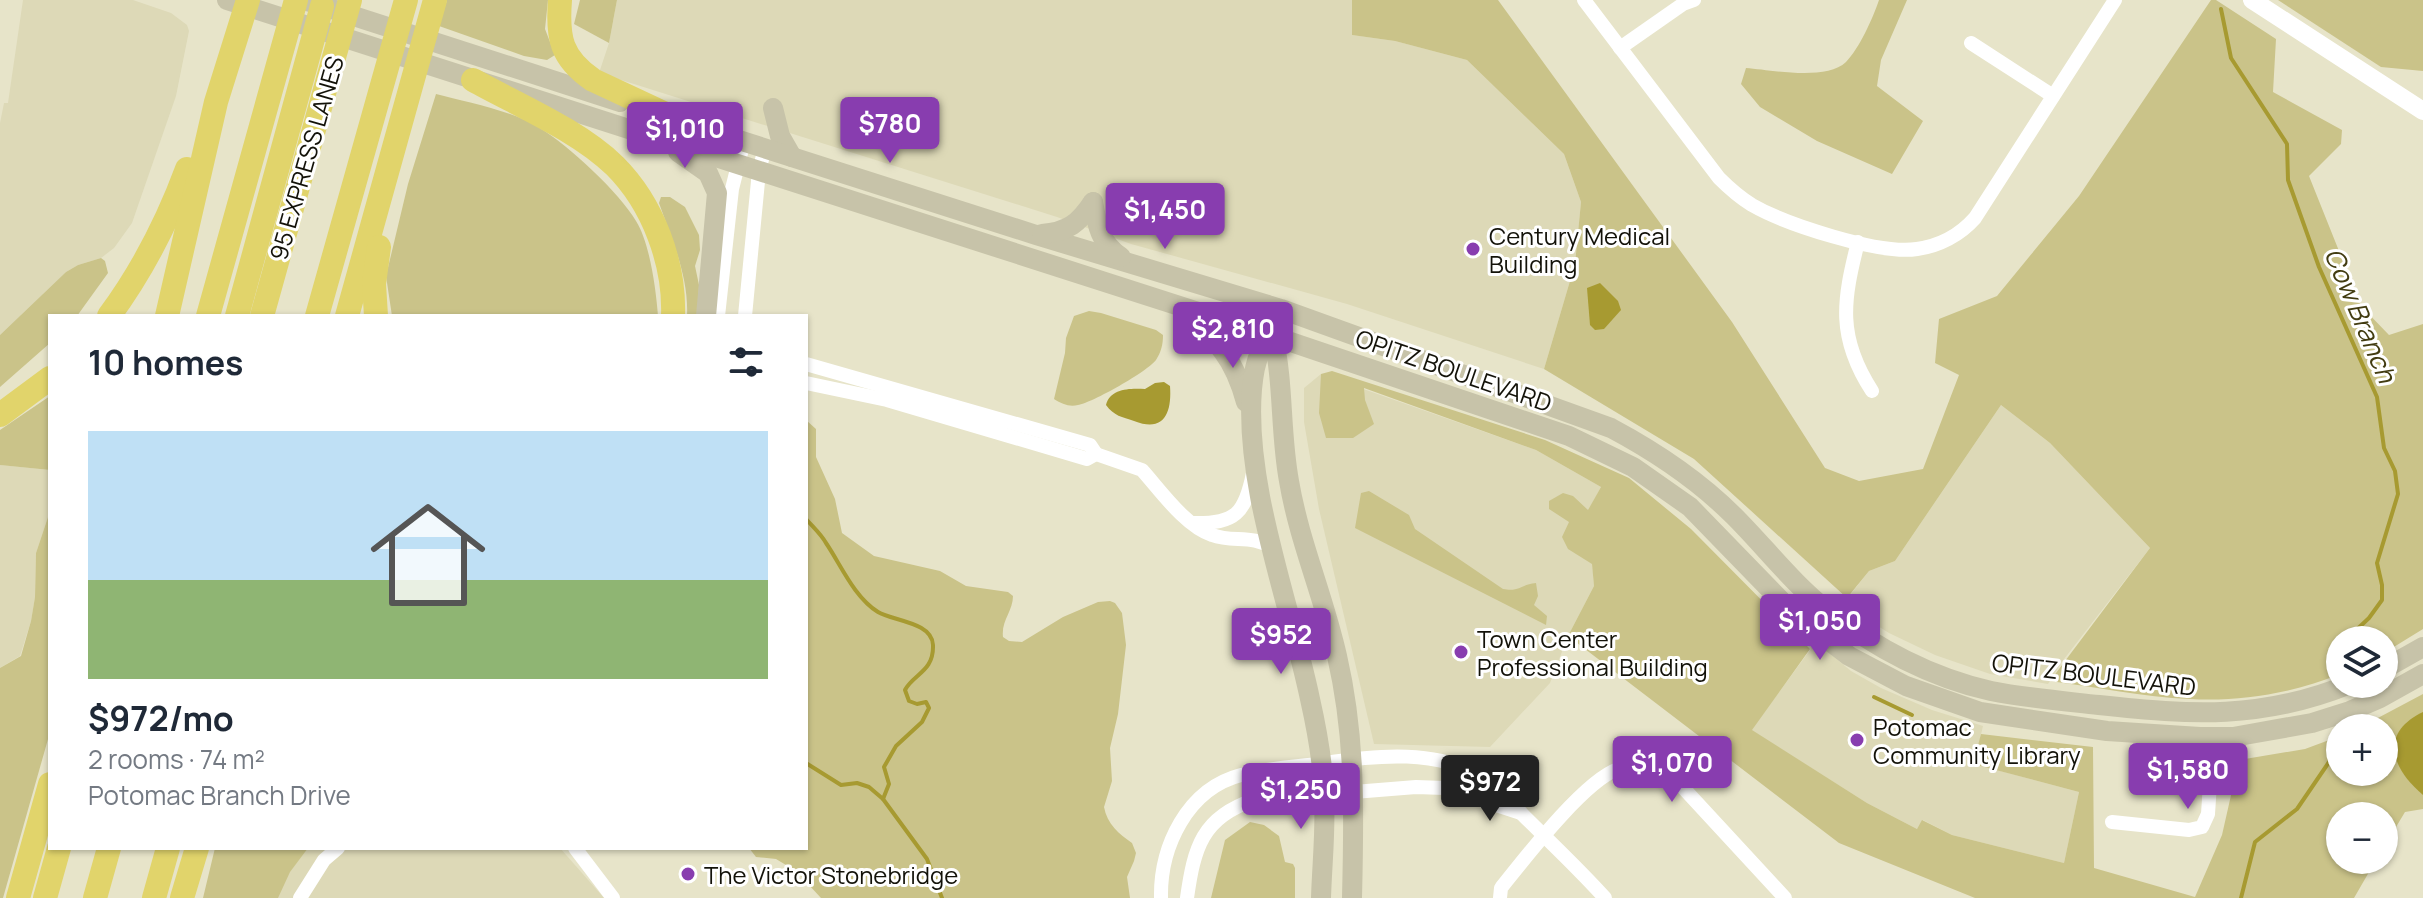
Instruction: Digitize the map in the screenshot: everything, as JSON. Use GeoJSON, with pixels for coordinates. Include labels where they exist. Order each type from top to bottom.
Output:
{"type":"FeatureCollection","features":[{"type":"Feature","properties":{"kind":"highway"},"geometry":{"type":"LineString","coordinates":[[167,314],[212,117],[248,0]]}},
{"type":"Feature","properties":{"kind":"highway"},"geometry":{"type":"LineString","coordinates":[[209,314],[296,0]]}},
{"type":"Feature","properties":{"kind":"highway","name":"95 EXPRESS LANES"},"geometry":{"type":"LineString","coordinates":[[263,314],[350,0]]}},
{"type":"Feature","properties":{"kind":"highway"},"geometry":{"type":"LineString","coordinates":[[318,314],[406,0]]}},
{"type":"Feature","properties":{"kind":"highway"},"geometry":{"type":"LineString","coordinates":[[348,314],[435,0]]}},
{"type":"Feature","properties":{"kind":"highway"},"geometry":{"type":"LineString","coordinates":[[560,0],[559,35],[562,46],[580,72],[685,123]]}},
{"type":"Feature","properties":{"kind":"highway"},"geometry":{"type":"LineString","coordinates":[[238,314],[304,71],[314,12]]}},
{"type":"Feature","properties":{"kind":"highway"},"geometry":{"type":"LineString","coordinates":[[477,69],[614,166],[642,201],[661,241],[672,286],[673,314]]}},
{"type":"Feature","properties":{"kind":"highway"},"geometry":{"type":"LineString","coordinates":[[110,314],[162,232],[226,70]]}},
{"type":"Feature","properties":{"kind":"highway"},"geometry":{"type":"LineString","coordinates":[[376,314],[374,284],[395,145]]}},
{"type":"Feature","properties":{"kind":"highway"},"geometry":{"type":"LineString","coordinates":[[0,415],[48,379]]}},
{"type":"Feature","properties":{"kind":"highway"},"geometry":{"type":"LineString","coordinates":[[18,898],[48,791]]}},
{"type":"Feature","properties":{"kind":"highway"},"geometry":{"type":"LineString","coordinates":[[45,898],[58,850]]}},
{"type":"Feature","properties":{"kind":"highway"},"geometry":{"type":"LineString","coordinates":[[154,898],[167,850]]}},
{"type":"Feature","properties":{"kind":"highway"},"geometry":{"type":"LineString","coordinates":[[182,898],[196,850]]}},
{"type":"Feature","properties":{"kind":"highway"},"geometry":{"type":"LineString","coordinates":[[95,898],[106,852]]}},
{"type":"Feature","properties":{"kind":"main road","name":"OPITZ BOULEVARD"},"geometry":{"type":"LineString","coordinates":[[227,0],[314,12],[477,69],[647,135],[1273,336],[1569,436],[1633,467],[1690,507],[1793,613],[1849,656],[1906,686],[1993,716],[2107,731],[2213,738],[2273,732],[2312,723],[2380,698],[2423,674]]}},
{"type":"Feature","properties":{"kind":"main road","name":"OPITZ BOULEVARD"},"geometry":{"type":"LineString","coordinates":[[477,69],[685,123],[1281,309],[1581,415],[1641,443],[1706,490],[1800,588],[1827,610],[1878,645],[1948,678],[2019,696],[2199,714],[2267,709],[2326,693]]}},
{"type":"Feature","properties":{"kind":"main road"},"geometry":{"type":"LineString","coordinates":[[773,108],[780,136],[792,157]]}},
{"type":"Feature","properties":{"kind":"main road"},"geometry":{"type":"LineString","coordinates":[[647,135],[695,162],[708,173],[715,186],[718,206],[706,314]]}},
{"type":"Feature","properties":{"kind":"main road"},"geometry":{"type":"LineString","coordinates":[[1036,235],[1072,227],[1093,202],[1098,229],[1105,242],[1114,252],[1135,265]]}},
{"type":"Feature","properties":{"kind":"main road"},"geometry":{"type":"LineString","coordinates":[[1174,306],[1213,337],[1225,353],[1238,374],[1252,422]]}},
{"type":"Feature","properties":{"kind":"main road"},"geometry":{"type":"LineString","coordinates":[[1281,309],[1273,336],[1260,353],[1255,372],[1252,422],[1255,464],[1310,697],[1322,764],[1325,796],[1321,898]]}},
{"type":"Feature","properties":{"kind":"main road"},"geometry":{"type":"LineString","coordinates":[[1273,336],[1278,360],[1288,480],[1337,656],[1353,759],[1352,898]]}},
{"type":"Feature","properties":{"kind":"main road"},"geometry":{"type":"LineString","coordinates":[[2398,661],[2423,647]]}},
{"type":"Feature","properties":{"kind":"street"},"geometry":{"type":"LineString","coordinates":[[1584,0],[1719,178],[1739,196],[1791,223],[1888,249],[1914,250],[1943,242],[1958,234],[1975,218],[2115,0]]}},
{"type":"Feature","properties":{"kind":"street"},"geometry":{"type":"LineString","coordinates":[[1620,48],[1683,4],[1694,0]]}},
{"type":"Feature","properties":{"kind":"street"},"geometry":{"type":"LineString","coordinates":[[2252,0],[2421,106]]}},
{"type":"Feature","properties":{"kind":"street"},"geometry":{"type":"LineString","coordinates":[[1971,43],[2053,96]]}},
{"type":"Feature","properties":{"kind":"street"},"geometry":{"type":"LineString","coordinates":[[718,314],[724,248],[737,164],[744,141]]}},
{"type":"Feature","properties":{"kind":"street"},"geometry":{"type":"LineString","coordinates":[[745,314],[759,171],[765,148]]}},
{"type":"Feature","properties":{"kind":"street"},"geometry":{"type":"LineString","coordinates":[[1858,242],[1847,284],[1845,322],[1853,357],[1872,391]]}},
{"type":"Feature","properties":{"kind":"street"},"geometry":{"type":"LineString","coordinates":[[808,365],[1090,445],[1096,454],[1142,470],[1193,523],[1210,535],[1250,538],[1273,548]]}},
{"type":"Feature","properties":{"kind":"street"},"geometry":{"type":"LineString","coordinates":[[808,383],[887,400],[1087,459],[1096,454]]}},
{"type":"Feature","properties":{"kind":"street"},"geometry":{"type":"LineString","coordinates":[[1193,523],[1221,522],[1239,511],[1247,500],[1255,464]]}},
{"type":"Feature","properties":{"kind":"street"},"geometry":{"type":"LineString","coordinates":[[2112,822],[2189,830],[2202,827],[2208,814],[2213,738]]}},
{"type":"Feature","properties":{"kind":"street"},"geometry":{"type":"LineString","coordinates":[[1161,898],[1163,862],[1172,835],[1188,811],[1203,796],[1237,776],[1353,759],[1414,756],[1484,777],[1509,797],[1521,814],[1605,898]]}},
{"type":"Feature","properties":{"kind":"street"},"geometry":{"type":"LineString","coordinates":[[1504,895],[1544,835],[1593,786],[1617,769],[1638,765],[1664,771],[1676,780],[1785,898]]}},
{"type":"Feature","properties":{"kind":"street"},"geometry":{"type":"LineString","coordinates":[[1187,898],[1197,848],[1209,829],[1235,806],[1254,800],[1416,787],[1444,788],[1521,814]]}},
{"type":"Feature","properties":{"kind":"street"},"geometry":{"type":"LineString","coordinates":[[300,898],[324,860],[336,850]]}},
{"type":"Feature","properties":{"kind":"street"},"geometry":{"type":"LineString","coordinates":[[577,850],[613,898]]}},
{"type":"Feature","properties":{"kind":"shaded area"},"geometry":{"type":"Polygon","coordinates":[[[23,0],[133,0],[171,13],[187,25],[189,31],[176,96],[132,223],[114,248],[101,258],[66,272],[0,335],[0,123],[4,103],[8,103],[23,0]]]}},
{"type":"Feature","properties":{"kind":"shaded area"},"geometry":{"type":"Polygon","coordinates":[[[447,0],[548,0],[545,29],[555,55],[547,60],[524,56],[439,26],[447,0]]]}},
{"type":"Feature","properties":{"kind":"shaded area"},"geometry":{"type":"Polygon","coordinates":[[[580,0],[617,0],[609,43],[574,24],[580,0]]]}},
{"type":"Feature","properties":{"kind":"shaded area"},"geometry":{"type":"Polygon","coordinates":[[[617,0],[1352,0],[1352,35],[1395,41],[1467,60],[1564,154],[1581,202],[1575,264],[1544,369],[1347,304],[1131,244],[1057,217],[599,73],[609,43],[617,0]]]}},
{"type":"Feature","properties":{"kind":"shaded area"},"geometry":{"type":"Polygon","coordinates":[[[1352,0],[1498,0],[1732,322],[1825,468],[1859,481],[1923,469],[1959,375],[1935,363],[1939,319],[1997,296],[2079,196],[2211,0],[2216,0],[2276,39],[2273,92],[2342,130],[2341,144],[2309,176],[2361,306],[2389,335],[2423,324],[2423,629],[2398,644],[2398,626],[2326,626],[2326,679],[2266,695],[2209,700],[2172,698],[2050,681],[2150,548],[2050,443],[2001,405],[1895,561],[1869,571],[1847,598],[1694,459],[1544,369],[1575,264],[1581,202],[1564,154],[1467,60],[1395,41],[1352,35],[1352,0]]]}},
{"type":"Feature","properties":{"kind":"shaded area"},"geometry":{"type":"Polygon","coordinates":[[[1879,0],[1907,0],[1881,60],[1877,86],[1923,121],[1892,174],[1817,141],[1760,107],[1741,84],[1746,68],[1812,73],[1837,68],[1856,49],[1879,0]]]}},
{"type":"Feature","properties":{"kind":"shaded area"},"geometry":{"type":"Polygon","coordinates":[[[2278,0],[2423,0],[2423,71],[2381,67],[2278,0]]]}},
{"type":"Feature","properties":{"kind":"shaded area"},"geometry":{"type":"Polygon","coordinates":[[[436,94],[529,122],[565,146],[628,209],[645,241],[658,314],[392,314],[386,276],[408,184],[436,94]]]}},
{"type":"Feature","properties":{"kind":"shaded area"},"geometry":{"type":"Polygon","coordinates":[[[661,197],[670,197],[685,207],[699,235],[700,250],[695,266],[699,285],[698,314],[687,314],[682,273],[659,203],[661,197]]]}},
{"type":"Feature","properties":{"kind":"shaded area"},"geometry":{"type":"Polygon","coordinates":[[[101,258],[108,273],[78,314],[48,314],[48,345],[0,387],[0,335],[66,272],[101,258]]]}},
{"type":"Feature","properties":{"kind":"shaded area"},"geometry":{"type":"Polygon","coordinates":[[[1600,283],[1618,301],[1621,310],[1604,329],[1595,330],[1590,325],[1587,288],[1600,283]]]}},
{"type":"Feature","properties":{"kind":"shaded area"},"geometry":{"type":"Polygon","coordinates":[[[1089,311],[1156,330],[1163,335],[1161,348],[1151,365],[1119,386],[1085,403],[1066,405],[1054,399],[1066,338],[1074,316],[1089,311]]]}},
{"type":"Feature","properties":{"kind":"shaded area"},"geometry":{"type":"Polygon","coordinates":[[[1332,371],[1545,440],[1629,478],[1691,529],[1810,649],[1752,730],[1867,803],[1917,829],[1922,820],[1952,835],[2064,863],[2079,792],[1973,764],[1981,734],[2093,747],[2094,868],[2195,897],[2222,835],[2239,760],[2305,749],[2326,741],[2326,786],[2398,786],[2398,714],[2385,714],[2423,694],[2423,809],[2405,812],[2398,824],[2398,802],[2326,802],[2326,874],[2368,874],[2354,898],[1975,898],[1839,843],[1568,636],[1594,586],[1592,564],[1568,549],[1562,537],[1569,522],[1549,509],[1549,501],[1563,493],[1573,496],[1588,510],[1601,487],[1536,450],[1364,388],[1374,424],[1353,438],[1326,438],[1319,413],[1321,374],[1332,371]]]}},
{"type":"Feature","properties":{"kind":"shaded area"},"geometry":{"type":"Polygon","coordinates":[[[1321,374],[1536,450],[1601,487],[1588,511],[1594,586],[1568,636],[1550,683],[1490,747],[1374,744],[1319,509],[1304,422],[1304,388],[1321,374]]]}},
{"type":"Feature","properties":{"kind":"shaded area"},"geometry":{"type":"Polygon","coordinates":[[[1164,382],[1170,386],[1169,405],[1159,422],[1144,424],[1115,414],[1106,405],[1116,392],[1145,389],[1164,382]]]}},
{"type":"Feature","properties":{"kind":"shaded area"},"geometry":{"type":"Polygon","coordinates":[[[48,397],[48,470],[0,465],[0,430],[48,397]]]}},
{"type":"Feature","properties":{"kind":"shaded area"},"geometry":{"type":"Polygon","coordinates":[[[2001,405],[2050,443],[2150,548],[2048,684],[1990,674],[1935,655],[1889,633],[1843,604],[1869,571],[1895,561],[2001,405]]]}},
{"type":"Feature","properties":{"kind":"shaded area"},"geometry":{"type":"Polygon","coordinates":[[[808,422],[816,429],[816,457],[835,499],[842,533],[874,556],[940,571],[966,586],[1008,592],[1013,596],[1003,637],[1009,641],[1022,642],[1063,617],[1098,602],[1115,603],[1122,613],[1126,645],[1118,714],[1110,748],[1112,781],[1104,807],[1111,823],[1132,843],[1136,853],[1127,877],[1130,898],[821,898],[796,871],[776,859],[756,857],[751,850],[808,850],[808,422]]]}},
{"type":"Feature","properties":{"kind":"shaded area"},"geometry":{"type":"Polygon","coordinates":[[[0,465],[48,470],[48,517],[36,553],[31,621],[20,656],[0,668],[0,465]]]}},
{"type":"Feature","properties":{"kind":"shaded area"},"geometry":{"type":"Polygon","coordinates":[[[1369,491],[1409,515],[1415,529],[1503,589],[1536,583],[1538,596],[1534,605],[1547,616],[1546,625],[1355,528],[1361,493],[1369,491]]]}},
{"type":"Feature","properties":{"kind":"shaded area"},"geometry":{"type":"Polygon","coordinates":[[[48,517],[48,739],[3,898],[0,898],[0,668],[21,656],[35,597],[36,553],[48,517]]]}},
{"type":"Feature","properties":{"kind":"shaded area"},"geometry":{"type":"Polygon","coordinates":[[[1816,642],[1851,671],[1881,688],[1932,710],[1983,726],[1974,764],[2079,792],[2064,863],[1952,835],[1923,820],[1917,829],[1867,803],[1751,730],[1816,642]]]}},
{"type":"Feature","properties":{"kind":"shaded area"},"geometry":{"type":"Polygon","coordinates":[[[2423,712],[2423,795],[2398,764],[2398,734],[2409,720],[2423,712]]]}},
{"type":"Feature","properties":{"kind":"shaded area"},"geometry":{"type":"Polygon","coordinates":[[[1250,822],[1264,825],[1279,836],[1285,862],[1293,864],[1295,868],[1295,898],[1211,898],[1225,840],[1250,822]]]}},
{"type":"Feature","properties":{"kind":"shaded area"},"geometry":{"type":"Polygon","coordinates":[[[215,850],[306,850],[290,872],[278,898],[203,898],[215,850]]]}},
{"type":"Feature","properties":{"kind":"shaded area"},"geometry":{"type":"Polygon","coordinates":[[[260,850],[562,850],[604,898],[241,898],[260,850]]]}},
{"type":"Feature","properties":{"kind":"waterway","name":"Cow Branch"},"geometry":{"type":"LineString","coordinates":[[2221,9],[2231,58],[2287,144],[2288,180],[2319,267],[2377,397],[2384,448],[2395,471],[2398,494],[2377,563],[2382,600],[2360,626]]}},
{"type":"Feature","properties":{"kind":"waterway"},"geometry":{"type":"LineString","coordinates":[[808,521],[869,606],[911,623],[931,637],[930,661],[905,690],[909,701],[917,704],[926,702],[929,708],[922,722],[896,746],[884,767],[889,784],[883,799]]}},
{"type":"Feature","properties":{"kind":"waterway"},"geometry":{"type":"LineString","coordinates":[[1874,697],[1912,715]]}},
{"type":"Feature","properties":{"kind":"waterway"},"geometry":{"type":"LineString","coordinates":[[808,764],[841,785],[857,783],[869,787],[883,799],[927,859],[942,898]]}},
{"type":"Feature","properties":{"kind":"waterway","name":"Cow Branch"},"geometry":{"type":"LineString","coordinates":[[2241,898],[2255,842],[2297,809],[2326,766]]}},
{"type":"Feature","properties":{"kind":"place","name":"Century Medical Building"},"geometry":{"type":"Point","coordinates":[1473,249]}},
{"type":"Feature","properties":{"kind":"place","name":"Town Center Professional Building"},"geometry":{"type":"Point","coordinates":[1461,652]}},
{"type":"Feature","properties":{"kind":"place","name":"Potomac Community Library"},"geometry":{"type":"Point","coordinates":[1857,740]}},
{"type":"Feature","properties":{"kind":"place","name":"The Victor Stonebridge"},"geometry":{"type":"Point","coordinates":[688,874]}}]}
